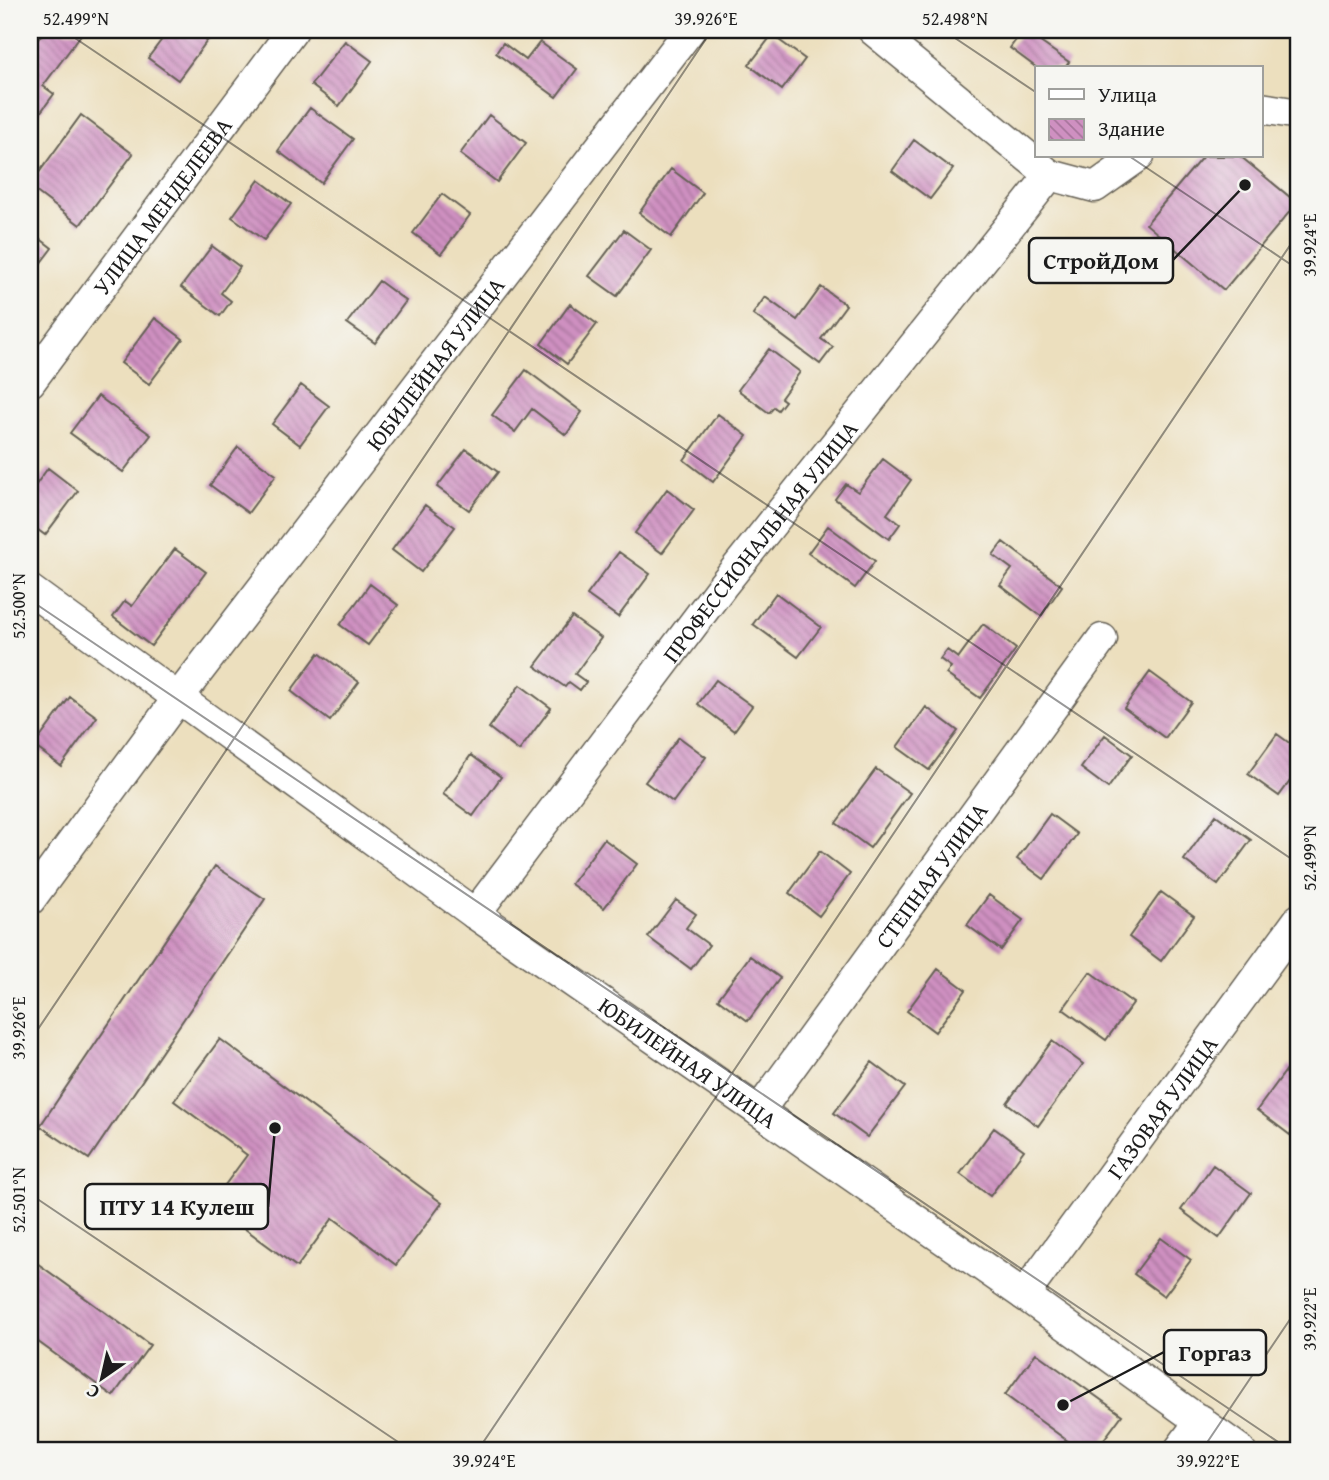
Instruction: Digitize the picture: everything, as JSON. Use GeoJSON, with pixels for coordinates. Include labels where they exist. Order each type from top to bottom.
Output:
{"type":"FeatureCollection","features":[{"type":"Feature","properties":{"kind":"street","name":"УЛИЦА МЕНДЕЛЕЕВА"},"geometry":{"type":"LineString","coordinates":[[30,382],[293,30]]}},
{"type":"Feature","properties":{"kind":"street","name":"ЮБИЛЕЙНАЯ УЛИЦА"},"geometry":{"type":"LineString","coordinates":[[30,900],[178,698],[690,30]]}},
{"type":"Feature","properties":{"kind":"street"},"geometry":{"type":"LineString","coordinates":[[873,30],[1051,175],[1095,187],[1136,158]]}},
{"type":"Feature","properties":{"kind":"street"},"geometry":{"type":"LineString","coordinates":[[1262,108],[1299,114]]}},
{"type":"Feature","properties":{"kind":"street","name":"ПРОФЕССИОНАЛЬНАЯ УЛИЦА"},"geometry":{"type":"LineString","coordinates":[[475,914],[722,586],[1051,175]]}},
{"type":"Feature","properties":{"kind":"street"},"geometry":{"type":"LineString","coordinates":[[30,590],[178,698]]}},
{"type":"Feature","properties":{"kind":"street","name":"СТЕПНАЯ УЛИЦА"},"geometry":{"type":"LineString","coordinates":[[759,1111],[1102,639]]}},
{"type":"Feature","properties":{"kind":"street","name":"ЮБИЛЕЙНАЯ УЛИЦА"},"geometry":{"type":"LineString","coordinates":[[178,698],[475,914],[1024,1295],[1240,1450]]}},
{"type":"Feature","properties":{"kind":"street","name":"ГАЗОВАЯ УЛИЦА"},"geometry":{"type":"LineString","coordinates":[[1024,1295],[1299,919]]}},
{"type":"Feature","properties":{"kind":"street"},"geometry":{"type":"LineString","coordinates":[[1179,1450],[1200,1420]]}},
{"type":"Feature","properties":{"kind":"building"},"geometry":{"type":"Polygon","coordinates":[[[45,30],[83,32],[43,86],[54,94],[37,117],[30,112],[30,50],[45,30]]]}},
{"type":"Feature","properties":{"kind":"building"},"geometry":{"type":"Polygon","coordinates":[[[169,30],[215,30],[178,80],[148,58],[169,30]]]}},
{"type":"Feature","properties":{"kind":"building"},"geometry":{"type":"Polygon","coordinates":[[[971,30],[985,30],[980,37],[971,30]]]}},
{"type":"Feature","properties":{"kind":"building"},"geometry":{"type":"Polygon","coordinates":[[[1023,30],[1069,62],[1066,66],[1035,67],[1010,48],[1023,30]]]}},
{"type":"Feature","properties":{"kind":"building"},"geometry":{"type":"Polygon","coordinates":[[[772,35],[805,59],[782,90],[749,65],[772,35]]]}},
{"type":"Feature","properties":{"kind":"building"},"geometry":{"type":"Polygon","coordinates":[[[345,41],[372,61],[339,106],[311,85],[345,41]]]}},
{"type":"Feature","properties":{"kind":"building"},"geometry":{"type":"Polygon","coordinates":[[[540,42],[577,69],[556,97],[496,53],[503,43],[526,60],[540,42]]]}},
{"type":"Feature","properties":{"kind":"building"},"geometry":{"type":"Polygon","coordinates":[[[310,108],[353,139],[321,183],[278,151],[310,108]]]}},
{"type":"Feature","properties":{"kind":"building"},"geometry":{"type":"Polygon","coordinates":[[[81,115],[133,154],[80,225],[30,185],[81,115]]]}},
{"type":"Feature","properties":{"kind":"building"},"geometry":{"type":"Polygon","coordinates":[[[489,115],[526,143],[497,182],[460,154],[489,115]]]}},
{"type":"Feature","properties":{"kind":"building"},"geometry":{"type":"Polygon","coordinates":[[[914,140],[953,169],[930,199],[892,171],[914,140]]]}},
{"type":"Feature","properties":{"kind":"building"},"geometry":{"type":"Polygon","coordinates":[[[1201,158],[1242,158],[1297,203],[1224,290],[1146,224],[1201,158]]]}},
{"type":"Feature","properties":{"kind":"building"},"geometry":{"type":"Polygon","coordinates":[[[671,169],[703,193],[671,237],[639,213],[671,169]]]}},
{"type":"Feature","properties":{"kind":"building"},"geometry":{"type":"Polygon","coordinates":[[[259,180],[291,204],[264,240],[232,217],[259,180]]]}},
{"type":"Feature","properties":{"kind":"building"},"geometry":{"type":"Polygon","coordinates":[[[442,194],[470,215],[441,254],[413,233],[442,194]]]}},
{"type":"Feature","properties":{"kind":"building"},"geometry":{"type":"Polygon","coordinates":[[[624,230],[651,250],[617,296],[589,276],[624,230]]]}},
{"type":"Feature","properties":{"kind":"building"},"geometry":{"type":"Polygon","coordinates":[[[30,231],[52,248],[30,277],[30,231]]]}},
{"type":"Feature","properties":{"kind":"building"},"geometry":{"type":"Polygon","coordinates":[[[212,246],[240,267],[221,293],[231,301],[220,316],[181,287],[212,246]]]}},
{"type":"Feature","properties":{"kind":"building"},"geometry":{"type":"Polygon","coordinates":[[[379,281],[406,301],[375,343],[347,323],[379,281]]]}},
{"type":"Feature","properties":{"kind":"building"},"geometry":{"type":"Polygon","coordinates":[[[821,287],[846,305],[821,339],[833,347],[820,364],[753,314],[765,297],[797,320],[821,287]]]}},
{"type":"Feature","properties":{"kind":"building"},"geometry":{"type":"Polygon","coordinates":[[[570,304],[597,324],[567,364],[541,344],[570,304]]]}},
{"type":"Feature","properties":{"kind":"building"},"geometry":{"type":"Polygon","coordinates":[[[155,318],[183,339],[149,384],[121,363],[155,318]]]}},
{"type":"Feature","properties":{"kind":"building"},"geometry":{"type":"Polygon","coordinates":[[[769,349],[800,372],[781,398],[785,401],[778,410],[774,407],[769,413],[738,390],[769,349]]]}},
{"type":"Feature","properties":{"kind":"building"},"geometry":{"type":"Polygon","coordinates":[[[526,370],[582,412],[566,435],[532,409],[515,432],[492,415],[526,370]]]}},
{"type":"Feature","properties":{"kind":"building"},"geometry":{"type":"Polygon","coordinates":[[[301,385],[329,406],[300,445],[272,424],[301,385]]]}},
{"type":"Feature","properties":{"kind":"building"},"geometry":{"type":"Polygon","coordinates":[[[98,396],[151,435],[123,472],[70,433],[98,396]]]}},
{"type":"Feature","properties":{"kind":"building"},"geometry":{"type":"Polygon","coordinates":[[[718,414],[747,436],[713,482],[684,460],[718,414]]]}},
{"type":"Feature","properties":{"kind":"building"},"geometry":{"type":"Polygon","coordinates":[[[1299,444],[1299,462],[1290,454],[1299,444]]]}},
{"type":"Feature","properties":{"kind":"building"},"geometry":{"type":"Polygon","coordinates":[[[238,447],[276,475],[248,513],[210,485],[238,447]]]}},
{"type":"Feature","properties":{"kind":"building"},"geometry":{"type":"Polygon","coordinates":[[[466,449],[498,472],[469,510],[437,487],[466,449]]]}},
{"type":"Feature","properties":{"kind":"building"},"geometry":{"type":"Polygon","coordinates":[[[883,459],[911,480],[887,514],[900,524],[889,539],[835,499],[846,484],[858,492],[883,459]]]}},
{"type":"Feature","properties":{"kind":"building"},"geometry":{"type":"Polygon","coordinates":[[[48,468],[78,491],[45,535],[30,524],[30,493],[48,468]]]}},
{"type":"Feature","properties":{"kind":"building"},"geometry":{"type":"Polygon","coordinates":[[[667,489],[694,510],[662,553],[635,533],[667,489]]]}},
{"type":"Feature","properties":{"kind":"building"},"geometry":{"type":"Polygon","coordinates":[[[425,505],[455,527],[421,572],[392,550],[425,505]]]}},
{"type":"Feature","properties":{"kind":"building"},"geometry":{"type":"Polygon","coordinates":[[[828,526],[875,561],[855,588],[808,553],[828,526]]]}},
{"type":"Feature","properties":{"kind":"building"},"geometry":{"type":"Polygon","coordinates":[[[1003,542],[1062,586],[1041,616],[1000,585],[1012,569],[993,555],[1003,542]]]}},
{"type":"Feature","properties":{"kind":"building"},"geometry":{"type":"Polygon","coordinates":[[[175,549],[206,572],[151,646],[113,617],[125,601],[132,606],[175,549]]]}},
{"type":"Feature","properties":{"kind":"building"},"geometry":{"type":"Polygon","coordinates":[[[619,552],[650,574],[618,617],[587,595],[619,552]]]}},
{"type":"Feature","properties":{"kind":"building"},"geometry":{"type":"Polygon","coordinates":[[[370,584],[398,605],[368,645],[340,625],[370,584]]]}},
{"type":"Feature","properties":{"kind":"building"},"geometry":{"type":"Polygon","coordinates":[[[776,593],[821,627],[798,657],[753,624],[776,593]]]}},
{"type":"Feature","properties":{"kind":"building"},"geometry":{"type":"Polygon","coordinates":[[[572,617],[601,638],[575,674],[586,682],[580,690],[569,682],[565,687],[535,666],[572,617]]]}},
{"type":"Feature","properties":{"kind":"building"},"geometry":{"type":"Polygon","coordinates":[[[983,624],[1016,649],[980,698],[946,674],[951,667],[940,659],[947,650],[958,658],[983,624]]]}},
{"type":"Feature","properties":{"kind":"building"},"geometry":{"type":"Polygon","coordinates":[[[319,653],[359,682],[330,721],[291,691],[319,653]]]}},
{"type":"Feature","properties":{"kind":"building"},"geometry":{"type":"Polygon","coordinates":[[[1150,672],[1191,702],[1165,738],[1124,708],[1150,672]]]}},
{"type":"Feature","properties":{"kind":"building"},"geometry":{"type":"Polygon","coordinates":[[[716,680],[752,706],[734,731],[698,704],[716,680]]]}},
{"type":"Feature","properties":{"kind":"building"},"geometry":{"type":"Polygon","coordinates":[[[520,685],[551,708],[519,751],[489,728],[520,685]]]}},
{"type":"Feature","properties":{"kind":"building"},"geometry":{"type":"Polygon","coordinates":[[[70,697],[97,717],[61,766],[34,746],[70,697]]]}},
{"type":"Feature","properties":{"kind":"building"},"geometry":{"type":"Polygon","coordinates":[[[926,707],[958,731],[929,770],[897,747],[926,707]]]}},
{"type":"Feature","properties":{"kind":"building"},"geometry":{"type":"Polygon","coordinates":[[[1277,734],[1299,750],[1299,769],[1279,796],[1248,774],[1277,734]]]}},
{"type":"Feature","properties":{"kind":"building"},"geometry":{"type":"Polygon","coordinates":[[[1105,735],[1132,755],[1108,788],[1081,768],[1105,735]]]}},
{"type":"Feature","properties":{"kind":"building"},"geometry":{"type":"Polygon","coordinates":[[[679,737],[706,757],[673,802],[645,782],[679,737]]]}},
{"type":"Feature","properties":{"kind":"building"},"geometry":{"type":"Polygon","coordinates":[[[471,755],[501,777],[473,816],[443,794],[471,755]]]}},
{"type":"Feature","properties":{"kind":"building"},"geometry":{"type":"Polygon","coordinates":[[[876,769],[910,793],[870,848],[836,823],[876,769]]]}},
{"type":"Feature","properties":{"kind":"building"},"geometry":{"type":"Polygon","coordinates":[[[1050,814],[1077,834],[1044,879],[1017,859],[1050,814]]]}},
{"type":"Feature","properties":{"kind":"building"},"geometry":{"type":"Polygon","coordinates":[[[1216,815],[1251,840],[1218,885],[1184,860],[1216,815]]]}},
{"type":"Feature","properties":{"kind":"building"},"geometry":{"type":"Polygon","coordinates":[[[604,839],[637,864],[604,908],[571,884],[604,839]]]}},
{"type":"Feature","properties":{"kind":"building"},"geometry":{"type":"Polygon","coordinates":[[[820,851],[850,874],[819,916],[789,893],[820,851]]]}},
{"type":"Feature","properties":{"kind":"building"},"geometry":{"type":"Polygon","coordinates":[[[215,866],[265,899],[89,1159],[40,1126],[215,866]]]}},
{"type":"Feature","properties":{"kind":"building"},"geometry":{"type":"Polygon","coordinates":[[[1161,892],[1194,916],[1161,961],[1129,937],[1161,892]]]}},
{"type":"Feature","properties":{"kind":"building"},"geometry":{"type":"Polygon","coordinates":[[[989,895],[1023,920],[1001,950],[967,925],[989,895]]]}},
{"type":"Feature","properties":{"kind":"building"},"geometry":{"type":"Polygon","coordinates":[[[676,900],[696,914],[686,928],[709,945],[691,969],[648,937],[676,900]]]}},
{"type":"Feature","properties":{"kind":"building"},"geometry":{"type":"Polygon","coordinates":[[[750,956],[780,978],[748,1021],[718,999],[750,956]]]}},
{"type":"Feature","properties":{"kind":"building"},"geometry":{"type":"Polygon","coordinates":[[[938,969],[966,990],[935,1032],[907,1011],[938,969]]]}},
{"type":"Feature","properties":{"kind":"building"},"geometry":{"type":"Polygon","coordinates":[[[1090,972],[1133,1003],[1106,1040],[1063,1009],[1090,972]]]}},
{"type":"Feature","properties":{"kind":"building"},"geometry":{"type":"Polygon","coordinates":[[[220,1039],[442,1203],[396,1265],[333,1218],[297,1267],[211,1204],[247,1155],[174,1101],[220,1039]]]}},
{"type":"Feature","properties":{"kind":"building"},"geometry":{"type":"Polygon","coordinates":[[[1052,1041],[1083,1064],[1038,1126],[1007,1103],[1052,1041]]]}},
{"type":"Feature","properties":{"kind":"building"},"geometry":{"type":"Polygon","coordinates":[[[872,1062],[905,1087],[867,1137],[834,1113],[872,1062]]]}},
{"type":"Feature","properties":{"kind":"building"},"geometry":{"type":"Polygon","coordinates":[[[1290,1065],[1299,1072],[1299,1122],[1290,1135],[1257,1110],[1290,1065]]]}},
{"type":"Feature","properties":{"kind":"building"},"geometry":{"type":"Polygon","coordinates":[[[994,1128],[1024,1150],[990,1196],[960,1174],[994,1128]]]}},
{"type":"Feature","properties":{"kind":"building"},"geometry":{"type":"Polygon","coordinates":[[[1213,1165],[1251,1193],[1219,1238],[1181,1210],[1213,1165]]]}},
{"type":"Feature","properties":{"kind":"building"},"geometry":{"type":"Polygon","coordinates":[[[1161,1238],[1191,1260],[1164,1296],[1134,1274],[1161,1238]]]}},
{"type":"Feature","properties":{"kind":"building"},"geometry":{"type":"Polygon","coordinates":[[[30,1258],[150,1345],[113,1396],[30,1336],[30,1258]]]}},
{"type":"Feature","properties":{"kind":"building"},"geometry":{"type":"Polygon","coordinates":[[[1036,1353],[1122,1415],[1096,1450],[1080,1450],[1005,1395],[1036,1353]]]}},
{"type":"Feature","properties":{"kind":"place","name":"СтройДом"},"geometry":{"type":"Point","coordinates":[1245,185]}},
{"type":"Feature","properties":{"kind":"place","name":"ПТУ 14 Кулеш"},"geometry":{"type":"Point","coordinates":[275,1128]}},
{"type":"Feature","properties":{"kind":"place","name":"Горгаз"},"geometry":{"type":"Point","coordinates":[1063,1405]}}]}
